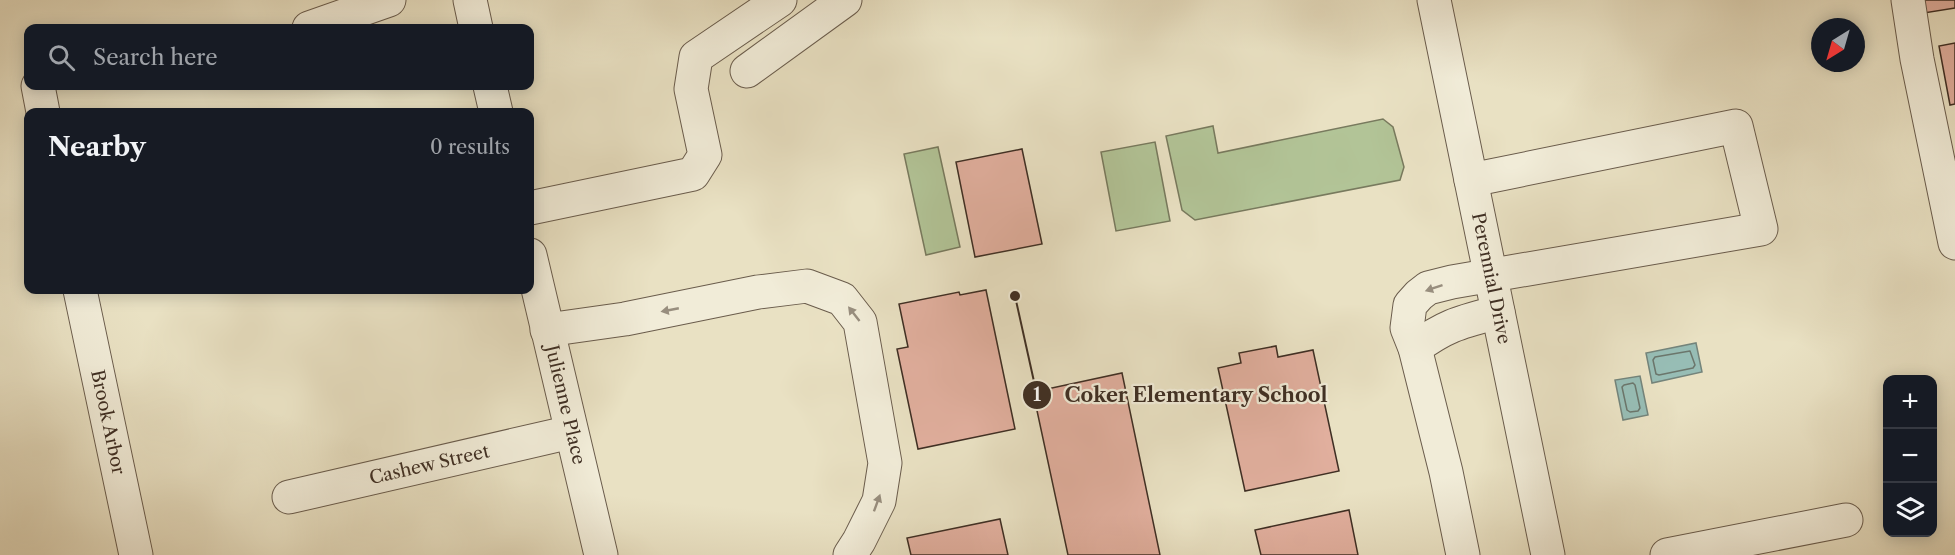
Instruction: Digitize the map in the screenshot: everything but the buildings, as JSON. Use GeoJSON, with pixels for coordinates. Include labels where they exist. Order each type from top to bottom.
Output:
{"type":"FeatureCollection","features":[{"type":"Feature","properties":{"kind":"street"},"geometry":{"type":"LineString","coordinates":[[320,24],[389,0]]}},
{"type":"Feature","properties":{"kind":"street"},"geometry":{"type":"LineString","coordinates":[[470,0],[475,24]]}},
{"type":"Feature","properties":{"kind":"street"},"geometry":{"type":"LineString","coordinates":[[534,207],[693,174],[705,155],[691,89],[696,57],[780,0]]}},
{"type":"Feature","properties":{"kind":"street"},"geometry":{"type":"LineString","coordinates":[[747,71],[845,0]]}},
{"type":"Feature","properties":{"kind":"street","name":"Perennial Drive"},"geometry":{"type":"LineString","coordinates":[[1434,0],[1548,555]]}},
{"type":"Feature","properties":{"kind":"street"},"geometry":{"type":"LineString","coordinates":[[1908,0],[1917,59],[1955,243]]}},
{"type":"Feature","properties":{"kind":"street"},"geometry":{"type":"LineString","coordinates":[[39,90],[42,108]]}},
{"type":"Feature","properties":{"kind":"street"},"geometry":{"type":"LineString","coordinates":[[491,90],[495,108]]}},
{"type":"Feature","properties":{"kind":"street"},"geometry":{"type":"LineString","coordinates":[[1463,555],[1446,472],[1415,348],[1407,328],[1410,305],[1419,295],[1428,288],[1761,229],[1736,126],[1471,180]]}},
{"type":"Feature","properties":{"kind":"street","name":"Julienne Place"},"geometry":{"type":"LineString","coordinates":[[534,273],[601,555]]}},
{"type":"Feature","properties":{"kind":"street"},"geometry":{"type":"LineString","coordinates":[[547,330],[625,319],[758,292],[807,286],[842,299],[860,322],[885,463],[879,501],[850,555]]}},
{"type":"Feature","properties":{"kind":"street","name":"Brook Arbor"},"geometry":{"type":"LineString","coordinates":[[81,294],[136,555]]}},
{"type":"Feature","properties":{"kind":"street"},"geometry":{"type":"LineString","coordinates":[[1415,348],[1436,332],[1453,324],[1498,312]]}},
{"type":"Feature","properties":{"kind":"street","name":"Cashew Street"},"geometry":{"type":"LineString","coordinates":[[289,496],[571,432]]}},
{"type":"Feature","properties":{"kind":"street"},"geometry":{"type":"LineString","coordinates":[[1667,555],[1846,520]]}},
{"type":"Feature","properties":{"kind":"green space"},"geometry":{"type":"Polygon","coordinates":[[[1383,119],[1393,127],[1404,167],[1400,180],[1195,220],[1182,210],[1166,136],[1213,126],[1218,153],[1383,119]]]}},
{"type":"Feature","properties":{"kind":"green space"},"geometry":{"type":"Polygon","coordinates":[[[1155,142],[1170,221],[1116,231],[1101,152],[1155,142]]]}},
{"type":"Feature","properties":{"kind":"green space"},"geometry":{"type":"Polygon","coordinates":[[[938,147],[960,247],[926,255],[904,154],[938,147]]]}},
{"type":"Feature","properties":{"kind":"water"},"geometry":{"type":"Polygon","coordinates":[[[1696,343],[1702,372],[1652,383],[1646,353],[1696,343]]]}},
{"type":"Feature","properties":{"kind":"water"},"geometry":{"type":"Polygon","coordinates":[[[1640,376],[1648,415],[1623,420],[1615,380],[1640,376]]]}},
{"type":"Feature","properties":{"kind":"place","name":"Coker Elementary School"},"geometry":{"type":"Point","coordinates":[1015,296]}}]}
